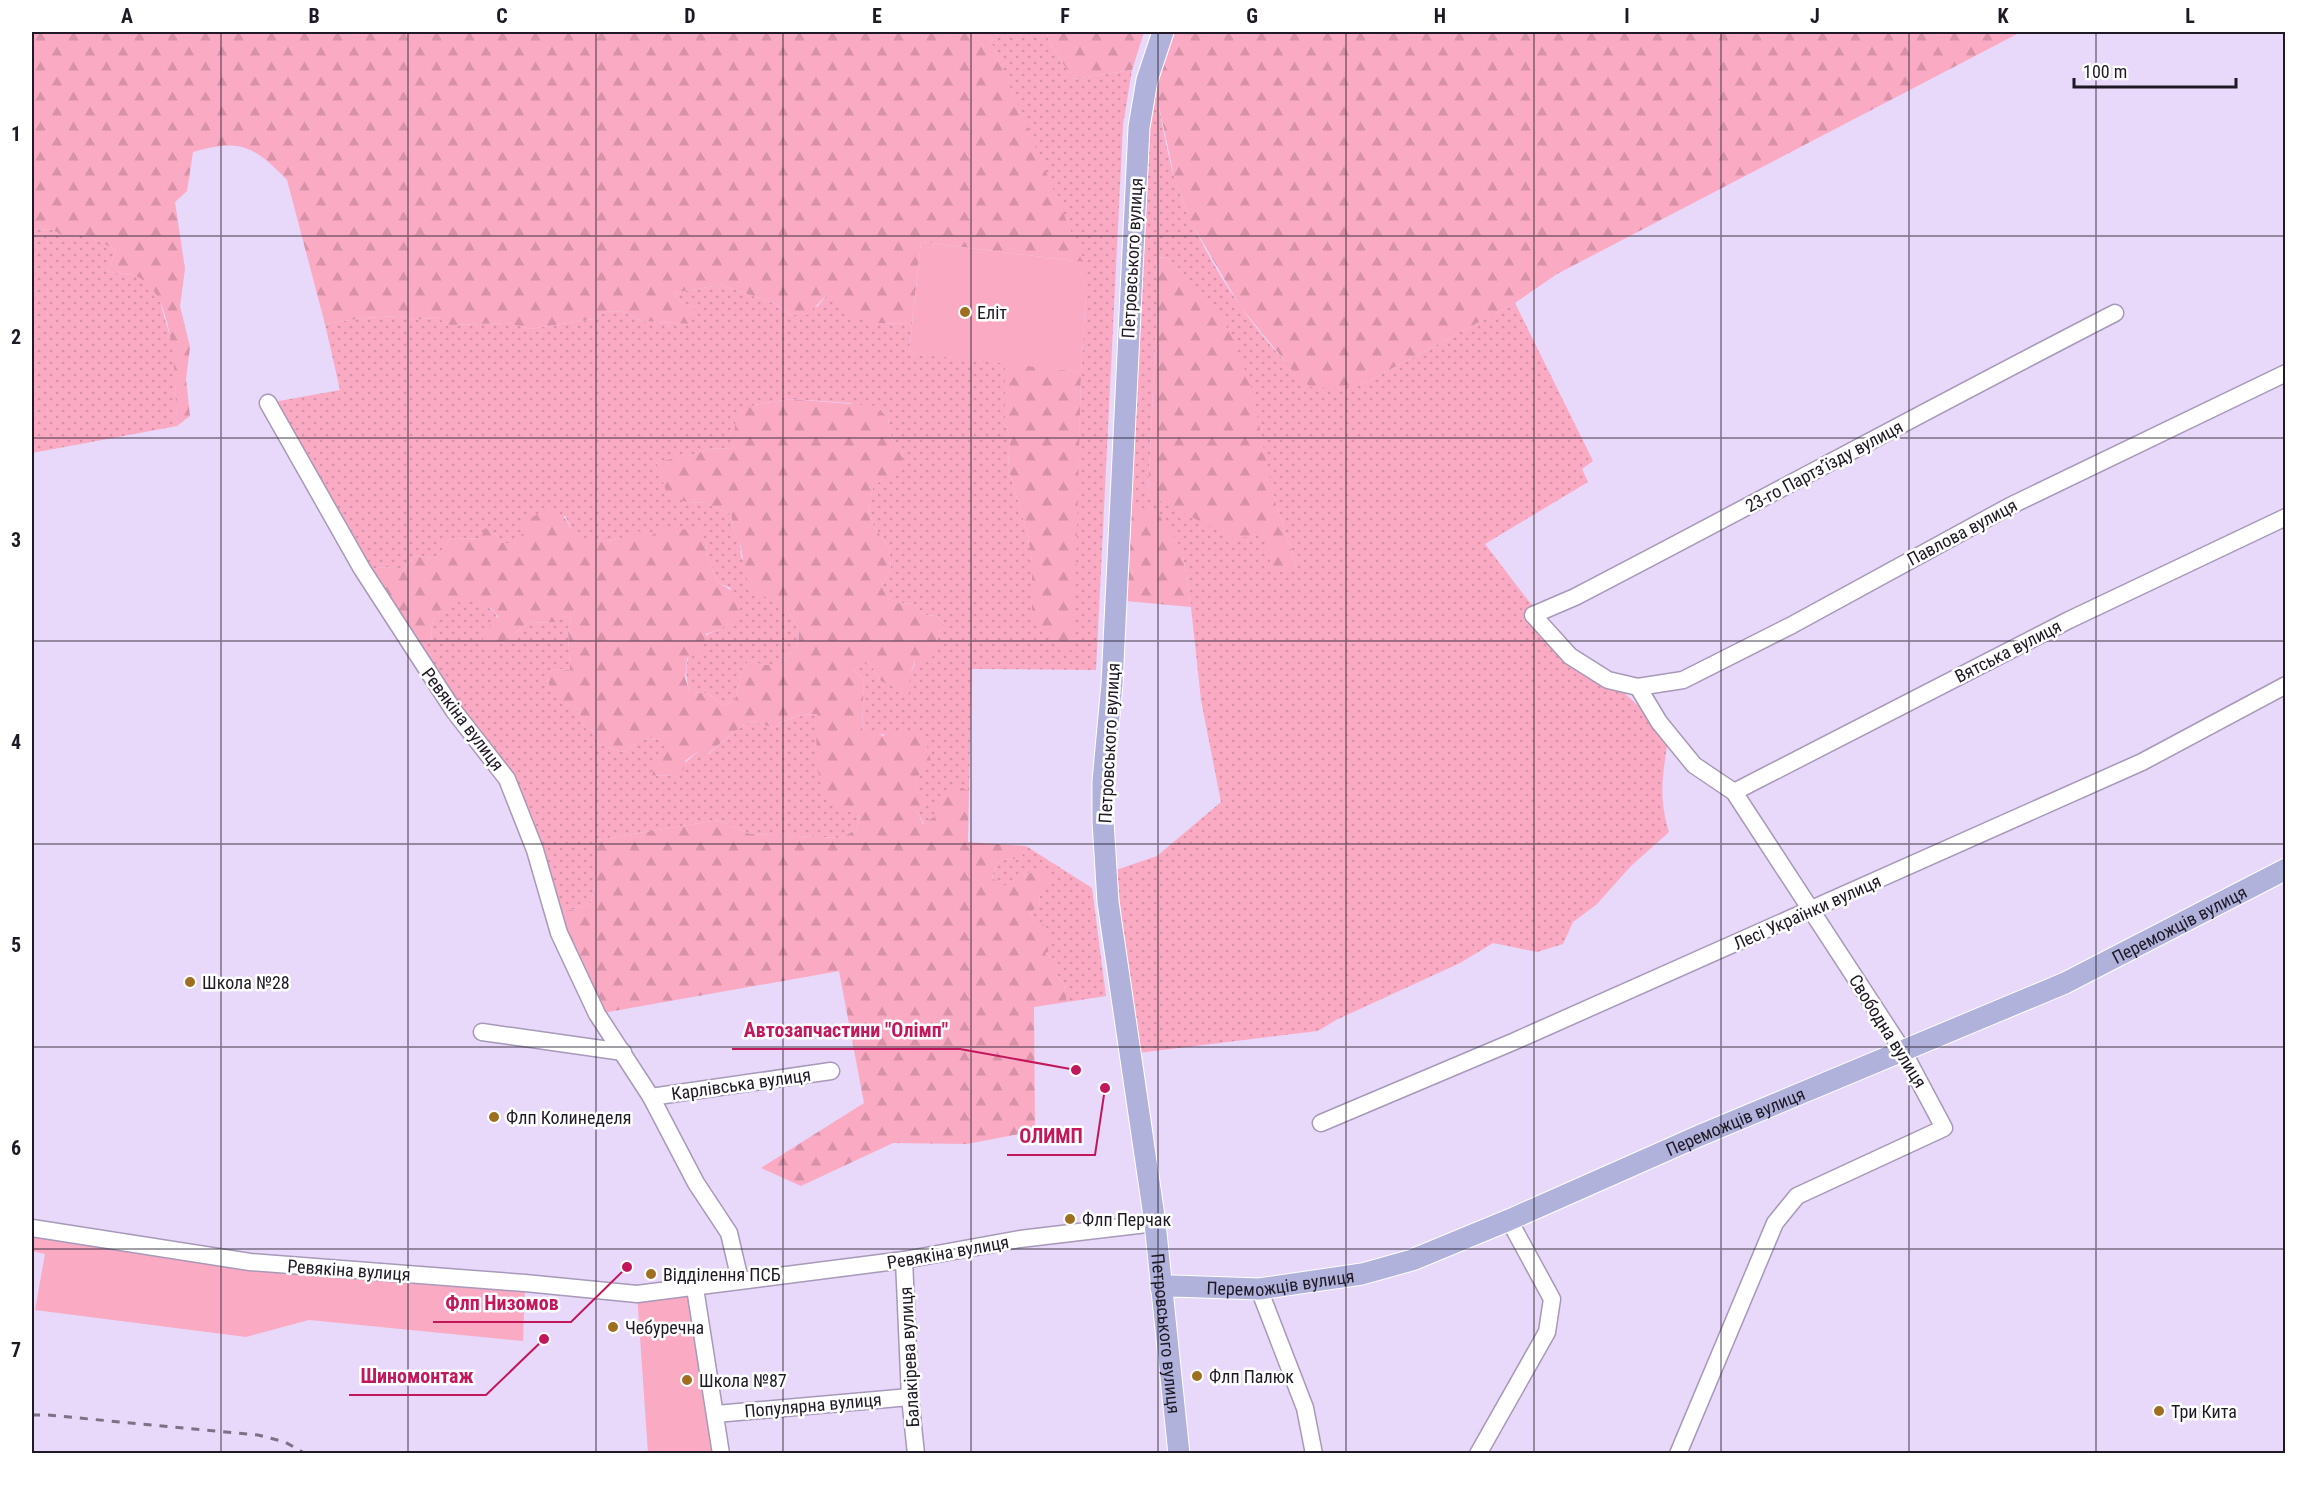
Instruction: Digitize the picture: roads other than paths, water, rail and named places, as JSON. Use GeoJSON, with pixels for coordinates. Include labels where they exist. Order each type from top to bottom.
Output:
{"type":"FeatureCollection","features":[{"type":"Feature","properties":{"kind":"main road","name":"Петровського вулиця"},"geometry":{"type":"LineString","coordinates":[[1163,32],[1148,80],[1139,127],[1113,684],[1103,781],[1103,821],[1108,902],[1155,1223],[1179,1454]]}},
{"type":"Feature","properties":{"kind":"main road","name":"Переможців вулиця"},"geometry":{"type":"LineString","coordinates":[[1161,1288],[1173,1286],[1259,1289],[1372,1271],[1412,1260],[1701,1135],[2065,983],[2286,869]]}},
{"type":"Feature","properties":{"kind":"street","name":"23-го Партз’їзду вулиця"},"geometry":{"type":"LineString","coordinates":[[1638,687],[1608,680],[1570,656],[1533,615],[1575,597],[2115,313]]}},
{"type":"Feature","properties":{"kind":"street","name":"Павлова вулиця"},"geometry":{"type":"LineString","coordinates":[[1638,687],[1683,680],[1792,625],[2010,506],[2286,373]]}},
{"type":"Feature","properties":{"kind":"street","name":"Ревякіна вулиця"},"geometry":{"type":"LineString","coordinates":[[268,403],[368,579],[454,711],[507,779],[535,850],[559,933],[597,1014],[651,1097],[696,1183],[729,1233],[740,1280]]}},
{"type":"Feature","properties":{"kind":"street","name":"Вятська вулиця"},"geometry":{"type":"LineString","coordinates":[[1734,792],[2069,620],[2286,517]]}},
{"type":"Feature","properties":{"kind":"street","name":"Лесі Українки вулиця"},"geometry":{"type":"LineString","coordinates":[[1321,1123],[1515,1041],[2142,762],[2286,686]]}},
{"type":"Feature","properties":{"kind":"street","name":"Свободна вулиця"},"geometry":{"type":"LineString","coordinates":[[1638,687],[1659,722],[1694,765],[1734,792],[1903,1051],[1944,1128],[1797,1196],[1775,1223],[1678,1454]]}},
{"type":"Feature","properties":{"kind":"street"},"geometry":{"type":"LineString","coordinates":[[482,1032],[623,1052]]}},
{"type":"Feature","properties":{"kind":"street","name":"Карлівська вулиця"},"geometry":{"type":"LineString","coordinates":[[651,1097],[831,1071]]}},
{"type":"Feature","properties":{"kind":"street"},"geometry":{"type":"LineString","coordinates":[[1478,1454],[1547,1332],[1552,1299],[1509,1220]]}},
{"type":"Feature","properties":{"kind":"street","name":"Ревякіна вулиця"},"geometry":{"type":"LineString","coordinates":[[32,1228],[250,1262],[525,1282],[637,1294],[904,1260],[1020,1239],[1155,1223]]}},
{"type":"Feature","properties":{"kind":"street","name":"Балакірева вулиця"},"geometry":{"type":"LineString","coordinates":[[904,1260],[910,1397],[916,1454]]}},
{"type":"Feature","properties":{"kind":"street"},"geometry":{"type":"LineString","coordinates":[[695,1288],[721,1454]]}},
{"type":"Feature","properties":{"kind":"street"},"geometry":{"type":"LineString","coordinates":[[1259,1289],[1305,1408],[1314,1454]]}},
{"type":"Feature","properties":{"kind":"street","name":"Популярна вулиця"},"geometry":{"type":"LineString","coordinates":[[716,1414],[910,1397]]}},
{"type":"Feature","properties":{"kind":"railway"},"geometry":{"type":"LineString","coordinates":[[32,1415],[258,1435],[285,1442],[306,1454]]}},
{"type":"Feature","properties":{"kind":"place","name":"Еліт"},"geometry":{"type":"Point","coordinates":[965,312]}},
{"type":"Feature","properties":{"kind":"place","name":"Школа №28"},"geometry":{"type":"Point","coordinates":[190,982]}},
{"type":"Feature","properties":{"kind":"place","name":"Автозапчастини \"Олімп\""},"geometry":{"type":"Point","coordinates":[1076,1070]}},
{"type":"Feature","properties":{"kind":"place","name":"ОЛИМП"},"geometry":{"type":"Point","coordinates":[1105,1088]}},
{"type":"Feature","properties":{"kind":"place","name":"Флп Колинеделя"},"geometry":{"type":"Point","coordinates":[494,1117]}},
{"type":"Feature","properties":{"kind":"place","name":"Флп Перчак"},"geometry":{"type":"Point","coordinates":[1070,1219]}},
{"type":"Feature","properties":{"kind":"place","name":"Флп Низомов"},"geometry":{"type":"Point","coordinates":[627,1267]}},
{"type":"Feature","properties":{"kind":"place","name":"Відділення ПСБ"},"geometry":{"type":"Point","coordinates":[651,1274]}},
{"type":"Feature","properties":{"kind":"place","name":"Чебуречна"},"geometry":{"type":"Point","coordinates":[613,1327]}},
{"type":"Feature","properties":{"kind":"place","name":"Шиномонтаж"},"geometry":{"type":"Point","coordinates":[544,1339]}},
{"type":"Feature","properties":{"kind":"place","name":"Флп Палюк"},"geometry":{"type":"Point","coordinates":[1197,1376]}},
{"type":"Feature","properties":{"kind":"place","name":"Школа №87"},"geometry":{"type":"Point","coordinates":[687,1380]}},
{"type":"Feature","properties":{"kind":"place","name":"Три Кита"},"geometry":{"type":"Point","coordinates":[2159,1411]}}]}
